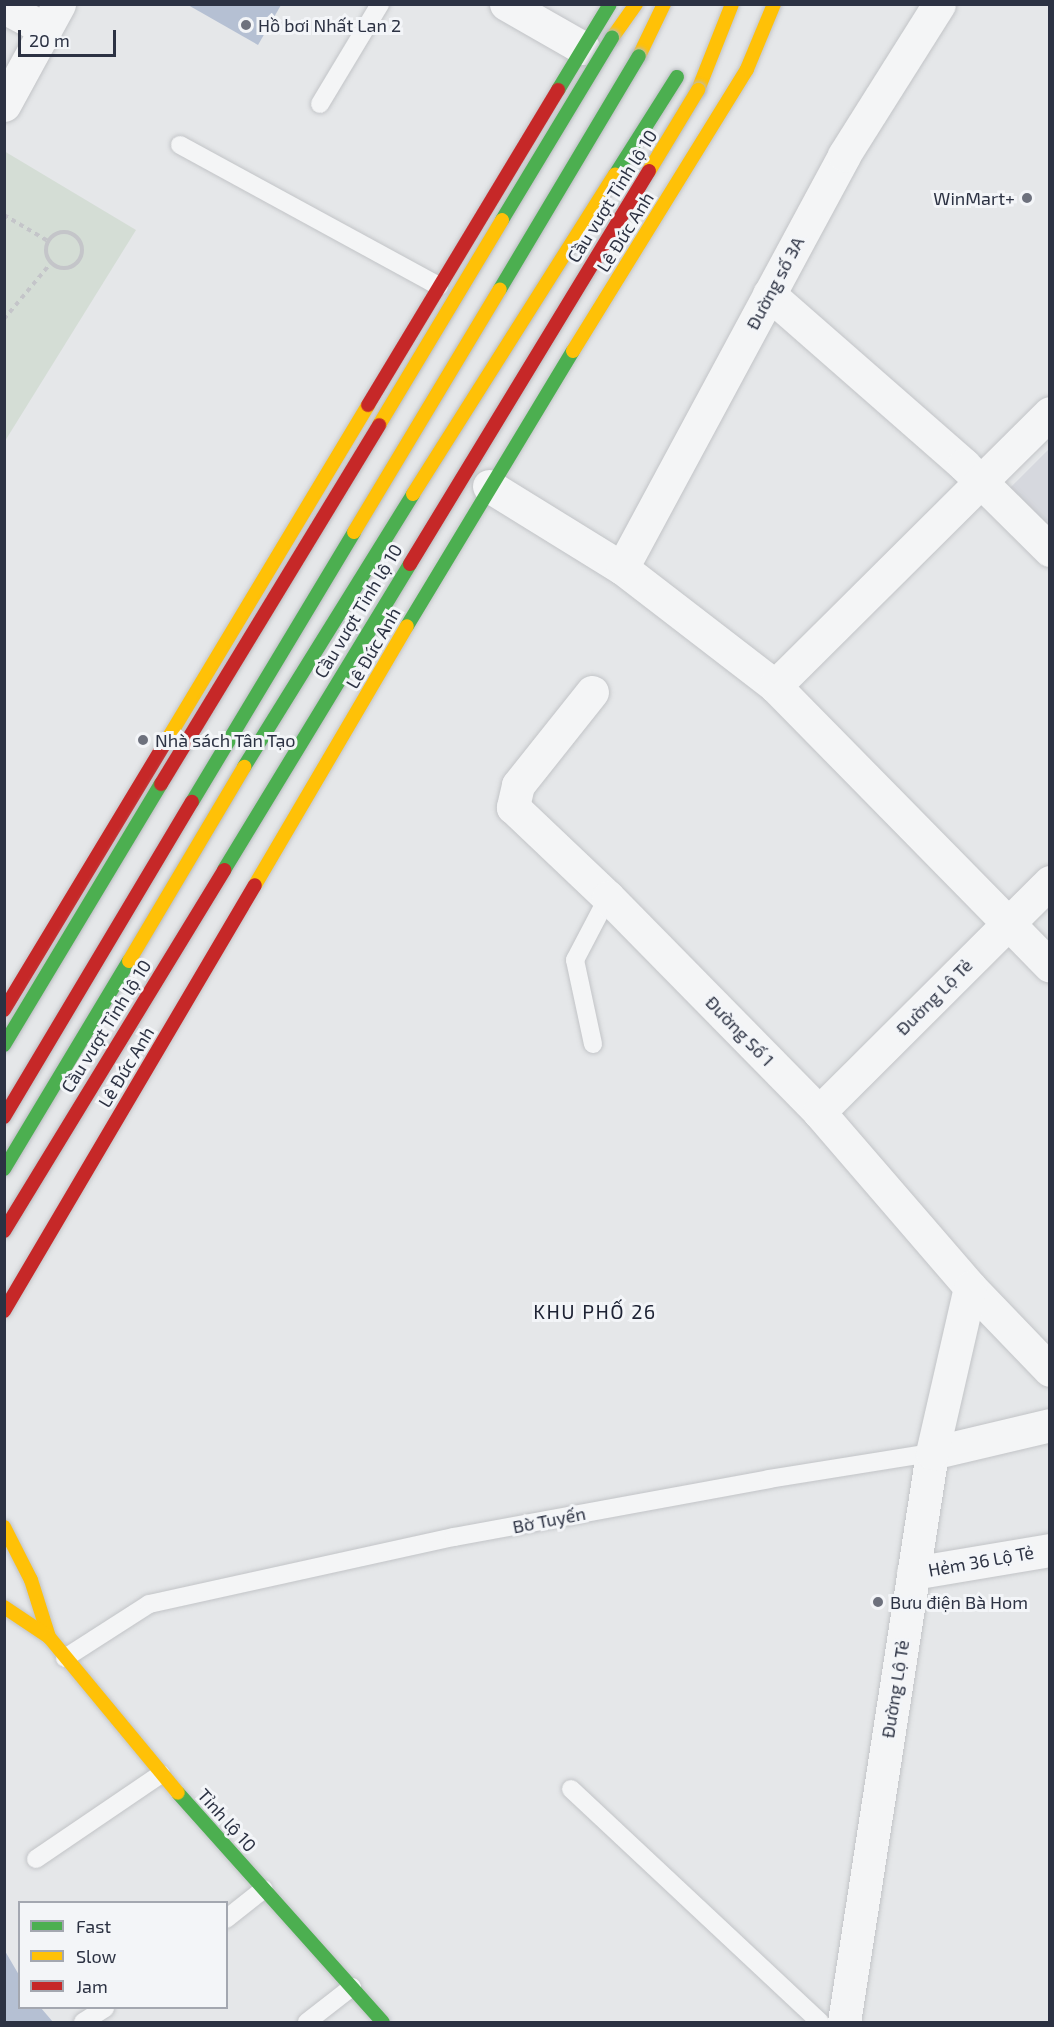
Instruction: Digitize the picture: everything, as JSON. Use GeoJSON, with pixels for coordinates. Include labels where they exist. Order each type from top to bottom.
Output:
{"type":"FeatureCollection","features":[{"type":"Feature","properties":{"kind":"main road"},"geometry":{"type":"LineString","coordinates":[[4,1045],[597,43],[610,4]]}},
{"type":"Feature","properties":{"kind":"main road"},"geometry":{"type":"LineString","coordinates":[[4,1010],[439,286],[597,43],[636,4]]}},
{"type":"Feature","properties":{"kind":"main road"},"geometry":{"type":"LineString","coordinates":[[4,1117],[639,56],[664,4]]}},
{"type":"Feature","properties":{"kind":"main road"},"geometry":{"type":"LineString","coordinates":[[707,25],[719,4]]}},
{"type":"Feature","properties":{"kind":"main road","name":"Cầu vượt Tỉnh lộ 10"},"geometry":{"type":"LineString","coordinates":[[4,1231],[698,90],[732,4]]}},
{"type":"Feature","properties":{"kind":"main road","name":"Lê Đức Anh"},"geometry":{"type":"LineString","coordinates":[[4,1311],[489,486],[747,69],[774,4]]}},
{"type":"Feature","properties":{"kind":"main road","name":"Cầu vượt Tỉnh lộ 10"},"geometry":{"type":"LineString","coordinates":[[4,1169],[329,626],[680,72]]}},
{"type":"Feature","properties":{"kind":"main road"},"geometry":{"type":"LineString","coordinates":[[103,844],[113,873],[127,892],[161,917],[191,924],[232,923]]}},
{"type":"Feature","properties":{"kind":"main road"},"geometry":{"type":"LineString","coordinates":[[4,1178],[50,1186],[79,1186]]}},
{"type":"Feature","properties":{"kind":"main road","name":"Tỉnh lộ 10"},"geometry":{"type":"LineString","coordinates":[[4,1527],[31,1580],[49,1637]]}},
{"type":"Feature","properties":{"kind":"main road","name":"Tỉnh lộ 10"},"geometry":{"type":"LineString","coordinates":[[4,1607],[49,1637],[161,1774],[383,2022]]}},
{"type":"Feature","properties":{"kind":"street"},"geometry":{"type":"LineString","coordinates":[[506,4],[597,43]]}},
{"type":"Feature","properties":{"kind":"street","name":"Đường số 3A"},"geometry":{"type":"LineString","coordinates":[[622,568],[844,155],[939,4]]}},
{"type":"Feature","properties":{"kind":"street"},"geometry":{"type":"LineString","coordinates":[[4,7],[52,17],[4,105]]}},
{"type":"Feature","properties":{"kind":"street"},"geometry":{"type":"LineString","coordinates":[[769,294],[980,479],[1050,550]]}},
{"type":"Feature","properties":{"kind":"street"},"geometry":{"type":"LineString","coordinates":[[775,686],[980,479],[1050,413]]}},
{"type":"Feature","properties":{"kind":"street"},"geometry":{"type":"LineString","coordinates":[[489,486],[622,568],[775,686],[1050,966]]}},
{"type":"Feature","properties":{"kind":"street","name":"Đường Số 1"},"geometry":{"type":"LineString","coordinates":[[592,692],[518,785],[513,807],[608,897],[819,1112],[970,1287],[1050,1370]]}},
{"type":"Feature","properties":{"kind":"street","name":"Đường Lộ Tẻ"},"geometry":{"type":"LineString","coordinates":[[819,1112],[1050,882]]}},
{"type":"Feature","properties":{"kind":"street","name":"Đường Lộ Tẻ"},"geometry":{"type":"LineString","coordinates":[[844,2022],[932,1453],[970,1287]]}},
{"type":"Feature","properties":{"kind":"street","name":"Bờ Tuyến"},"geometry":{"type":"LineString","coordinates":[[932,1453],[1050,1425]]}},
{"type":"Feature","properties":{"kind":"street","name":"Hẻm 36 Lộ Tẻ"},"geometry":{"type":"LineString","coordinates":[[913,1573],[1050,1550]]}},
{"type":"Feature","properties":{"kind":"lane"},"geometry":{"type":"LineString","coordinates":[[320,104],[380,4]]}},
{"type":"Feature","properties":{"kind":"lane"},"geometry":{"type":"LineString","coordinates":[[180,145],[439,286]]}},
{"type":"Feature","properties":{"kind":"lane"},"geometry":{"type":"LineString","coordinates":[[593,1044],[575,960],[608,897]]}},
{"type":"Feature","properties":{"kind":"lane","name":"Bờ Tuyến"},"geometry":{"type":"LineString","coordinates":[[65,1658],[149,1604],[466,1535],[769,1479],[932,1453]]}},
{"type":"Feature","properties":{"kind":"lane"},"geometry":{"type":"LineString","coordinates":[[36,1859],[161,1774]]}},
{"type":"Feature","properties":{"kind":"lane"},"geometry":{"type":"LineString","coordinates":[[571,1789],[820,2022]]}},
{"type":"Feature","properties":{"kind":"lane"},"geometry":{"type":"LineString","coordinates":[[228,1917],[264,1889]]}},
{"type":"Feature","properties":{"kind":"lane"},"geometry":{"type":"LineString","coordinates":[[308,2022],[352,1987]]}},
{"type":"Feature","properties":{"kind":"lane"},"geometry":{"type":"LineString","coordinates":[[82,2022],[102,2009]]}},
{"type":"Feature","properties":{"kind":"path"},"geometry":{"type":"LineString","coordinates":[[4,215],[48,241]]}},
{"type":"Feature","properties":{"kind":"path"},"geometry":{"type":"LineString","coordinates":[[57,232],[70,232],[79,240],[82,251],[73,266],[62,268],[51,263],[45,252],[48,241],[57,232]]}},
{"type":"Feature","properties":{"kind":"path"},"geometry":{"type":"LineString","coordinates":[[4,319],[51,263]]}},
{"type":"Feature","properties":{"kind":"shaded area"},"geometry":{"type":"Polygon","coordinates":[[[4,151],[136,230],[5,441],[4,441],[4,151]]]}},
{"type":"Feature","properties":{"kind":"shaded area"},"geometry":{"type":"Polygon","coordinates":[[[1049,449],[1049,529],[1009,489],[1049,449]]]}},
{"type":"Feature","properties":{"kind":"water","name":"Hồ bơi Nhất Lan 2"},"geometry":{"type":"Polygon","coordinates":[[[188,5],[281,5],[258,45],[188,5]]]}},
{"type":"Feature","properties":{"kind":"water"},"geometry":{"type":"Polygon","coordinates":[[[5,1951],[18,1973],[18,2009],[42,2009],[53,2022],[5,2022],[5,1951]]]}},
{"type":"Feature","properties":{"kind":"traffic: fast"},"geometry":{"type":"LineString","coordinates":[[558,90],[610,4]]}},
{"type":"Feature","properties":{"kind":"traffic: fast"},"geometry":{"type":"LineString","coordinates":[[502,220],[612,38]]}},
{"type":"Feature","properties":{"kind":"traffic: fast"},"geometry":{"type":"LineString","coordinates":[[500,289],[639,56]]}},
{"type":"Feature","properties":{"kind":"traffic: fast"},"geometry":{"type":"LineString","coordinates":[[615,175],[677,77]]}},
{"type":"Feature","properties":{"kind":"traffic: fast"},"geometry":{"type":"LineString","coordinates":[[407,626],[573,351]]}},
{"type":"Feature","properties":{"kind":"traffic: fast"},"geometry":{"type":"LineString","coordinates":[[244,767],[413,494]]}},
{"type":"Feature","properties":{"kind":"traffic: fast"},"geometry":{"type":"LineString","coordinates":[[192,802],[354,532]]}},
{"type":"Feature","properties":{"kind":"traffic: fast"},"geometry":{"type":"LineString","coordinates":[[224,870],[410,564]]}},
{"type":"Feature","properties":{"kind":"traffic: fast"},"geometry":{"type":"LineString","coordinates":[[4,1045],[161,784]]}},
{"type":"Feature","properties":{"kind":"traffic: fast"},"geometry":{"type":"LineString","coordinates":[[4,1169],[129,961]]}},
{"type":"Feature","properties":{"kind":"traffic: fast"},"geometry":{"type":"LineString","coordinates":[[178,1793],[383,2022]]}},
{"type":"Feature","properties":{"kind":"traffic: slow"},"geometry":{"type":"LineString","coordinates":[[612,38],[636,4]]}},
{"type":"Feature","properties":{"kind":"traffic: slow"},"geometry":{"type":"LineString","coordinates":[[639,56],[664,4]]}},
{"type":"Feature","properties":{"kind":"traffic: slow"},"geometry":{"type":"LineString","coordinates":[[698,90],[732,4]]}},
{"type":"Feature","properties":{"kind":"traffic: slow"},"geometry":{"type":"LineString","coordinates":[[573,351],[747,69],[774,4]]}},
{"type":"Feature","properties":{"kind":"traffic: slow"},"geometry":{"type":"LineString","coordinates":[[649,171],[698,90]]}},
{"type":"Feature","properties":{"kind":"traffic: slow"},"geometry":{"type":"LineString","coordinates":[[413,494],[615,175]]}},
{"type":"Feature","properties":{"kind":"traffic: slow"},"geometry":{"type":"LineString","coordinates":[[379,425],[502,220]]}},
{"type":"Feature","properties":{"kind":"traffic: slow"},"geometry":{"type":"LineString","coordinates":[[354,532],[500,289]]}},
{"type":"Feature","properties":{"kind":"traffic: slow"},"geometry":{"type":"LineString","coordinates":[[164,745],[368,405]]}},
{"type":"Feature","properties":{"kind":"traffic: slow"},"geometry":{"type":"LineString","coordinates":[[255,885],[407,626]]}},
{"type":"Feature","properties":{"kind":"traffic: slow"},"geometry":{"type":"LineString","coordinates":[[129,961],[244,767]]}},
{"type":"Feature","properties":{"kind":"traffic: slow"},"geometry":{"type":"LineString","coordinates":[[4,1527],[31,1580],[49,1637]]}},
{"type":"Feature","properties":{"kind":"traffic: slow"},"geometry":{"type":"LineString","coordinates":[[4,1607],[49,1637],[178,1793]]}},
{"type":"Feature","properties":{"kind":"traffic: jam"},"geometry":{"type":"LineString","coordinates":[[368,405],[558,90]]}},
{"type":"Feature","properties":{"kind":"traffic: jam"},"geometry":{"type":"LineString","coordinates":[[410,564],[649,171]]}},
{"type":"Feature","properties":{"kind":"traffic: jam"},"geometry":{"type":"LineString","coordinates":[[161,784],[379,425]]}},
{"type":"Feature","properties":{"kind":"traffic: jam"},"geometry":{"type":"LineString","coordinates":[[4,1010],[164,745]]}},
{"type":"Feature","properties":{"kind":"traffic: jam"},"geometry":{"type":"LineString","coordinates":[[4,1117],[192,802]]}},
{"type":"Feature","properties":{"kind":"traffic: jam"},"geometry":{"type":"LineString","coordinates":[[4,1231],[224,870]]}},
{"type":"Feature","properties":{"kind":"traffic: jam"},"geometry":{"type":"LineString","coordinates":[[4,1311],[255,885]]}},
{"type":"Feature","properties":{"kind":"place","name":"Hồ bơi Nhất Lan 2"},"geometry":{"type":"Point","coordinates":[246,25]}},
{"type":"Feature","properties":{"kind":"place","name":"WinMart+"},"geometry":{"type":"Point","coordinates":[1027,198]}},
{"type":"Feature","properties":{"kind":"place","name":"Nhà sách Tân Tạo"},"geometry":{"type":"Point","coordinates":[143,740]}},
{"type":"Feature","properties":{"kind":"place","name":"Bưu điện Bà Hom"},"geometry":{"type":"Point","coordinates":[878,1602]}},
{"type":"Feature","properties":{"kind":"district","name":"KHU PHỐ 26"},"geometry":{"type":"Point","coordinates":[595,1311]}}]}
